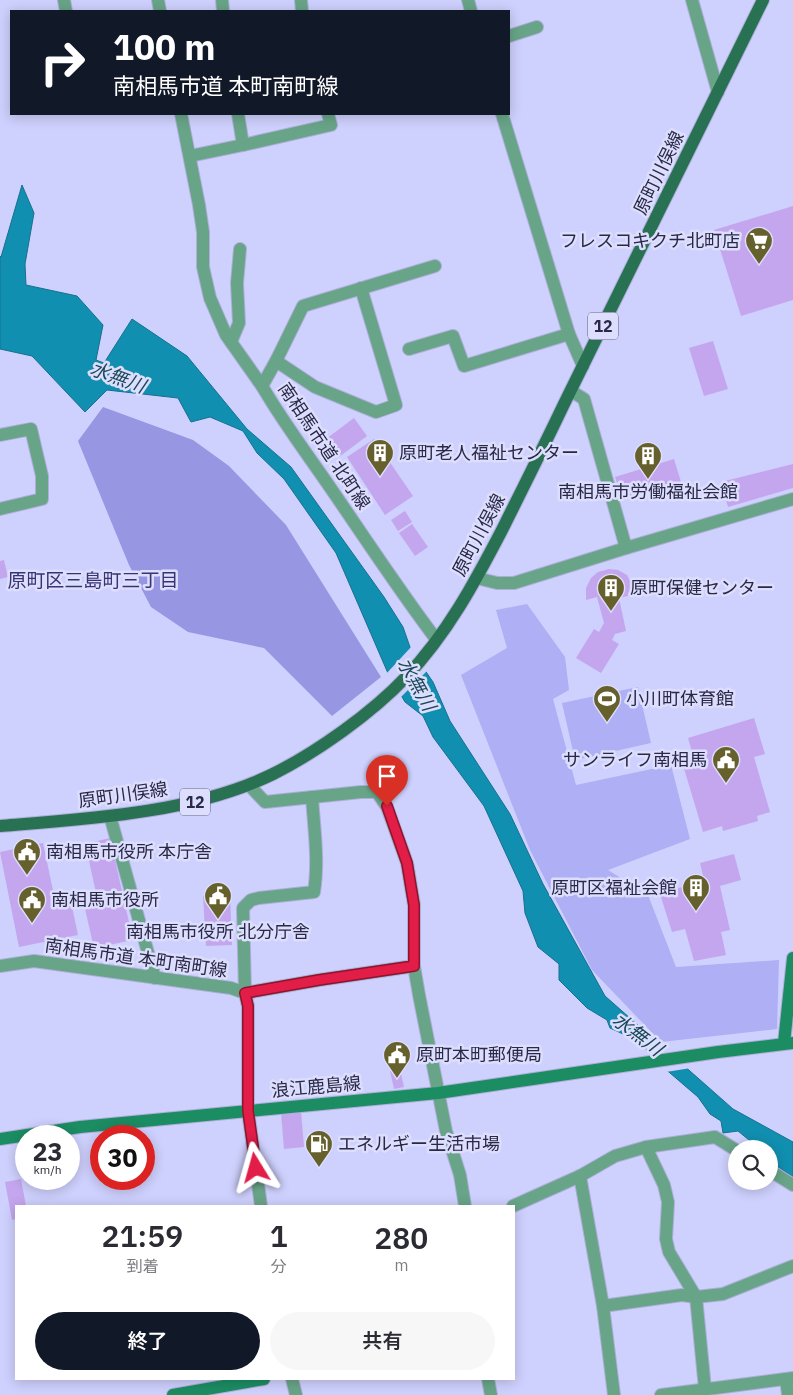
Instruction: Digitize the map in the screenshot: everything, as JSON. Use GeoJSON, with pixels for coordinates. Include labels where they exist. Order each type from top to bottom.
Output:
{"type":"FeatureCollection","features":[{"type":"Feature","properties":{"kind":"main road","name":"原町川俣線"},"geometry":{"type":"LineString","coordinates":[[0,826],[110,816],[192,802],[249,785],[275,773],[352,725],[406,677],[456,613],[477,578],[763,0]]}},
{"type":"Feature","properties":{"kind":"main road"},"geometry":{"type":"LineString","coordinates":[[788,1043],[793,958]]}},
{"type":"Feature","properties":{"kind":"main road","name":"浪江鹿島線"},"geometry":{"type":"LineString","coordinates":[[0,1139],[80,1127],[438,1093],[788,1043]]}},
{"type":"Feature","properties":{"kind":"main road"},"geometry":{"type":"LineString","coordinates":[[173,1395],[258,1380]]}},
{"type":"Feature","properties":{"kind":"street"},"geometry":{"type":"LineString","coordinates":[[692,0],[718,92]]}},
{"type":"Feature","properties":{"kind":"street"},"geometry":{"type":"LineString","coordinates":[[510,36],[537,27]]}},
{"type":"Feature","properties":{"kind":"street"},"geometry":{"type":"LineString","coordinates":[[181,115],[203,232],[203,267],[210,298],[220,325],[262,386]]}},
{"type":"Feature","properties":{"kind":"street"},"geometry":{"type":"LineString","coordinates":[[238,115],[243,145]]}},
{"type":"Feature","properties":{"kind":"street"},"geometry":{"type":"LineString","coordinates":[[502,115],[569,334],[583,366]]}},
{"type":"Feature","properties":{"kind":"street"},"geometry":{"type":"LineString","coordinates":[[190,156],[243,145],[329,119]]}},
{"type":"Feature","properties":{"kind":"street"},"geometry":{"type":"LineString","coordinates":[[232,342],[239,323],[237,283],[240,249]]}},
{"type":"Feature","properties":{"kind":"street","name":"南相馬市道 北町線"},"geometry":{"type":"LineString","coordinates":[[433,643],[414,611],[301,448],[262,386],[303,306],[435,266]]}},
{"type":"Feature","properties":{"kind":"street"},"geometry":{"type":"LineString","coordinates":[[276,361],[315,387],[376,412],[396,405],[361,288]]}},
{"type":"Feature","properties":{"kind":"street"},"geometry":{"type":"LineString","coordinates":[[409,349],[453,336],[464,366],[569,334]]}},
{"type":"Feature","properties":{"kind":"street"},"geometry":{"type":"LineString","coordinates":[[571,390],[584,399],[626,548]]}},
{"type":"Feature","properties":{"kind":"street"},"geometry":{"type":"LineString","coordinates":[[0,435],[31,429],[42,476],[42,499],[0,509]]}},
{"type":"Feature","properties":{"kind":"street"},"geometry":{"type":"LineString","coordinates":[[477,578],[497,583],[514,583],[793,499]]}},
{"type":"Feature","properties":{"kind":"street"},"geometry":{"type":"LineString","coordinates":[[249,785],[265,802],[377,792],[387,806],[407,863],[414,905],[414,966],[446,1131],[460,1175],[465,1205]]}},
{"type":"Feature","properties":{"kind":"street"},"geometry":{"type":"LineString","coordinates":[[261,1205],[248,1111],[248,1006],[245,993],[243,908],[251,900],[314,892],[316,878],[312,797]]}},
{"type":"Feature","properties":{"kind":"street"},"geometry":{"type":"LineString","coordinates":[[110,816],[155,978]]}},
{"type":"Feature","properties":{"kind":"street","name":"南相馬市道 本町南町線"},"geometry":{"type":"LineString","coordinates":[[0,966],[34,961],[74,965],[231,988],[245,993],[414,966]]}},
{"type":"Feature","properties":{"kind":"street"},"geometry":{"type":"LineString","coordinates":[[515,1205],[580,1176],[614,1156],[646,1147],[715,1137],[728,1145]]}},
{"type":"Feature","properties":{"kind":"street"},"geometry":{"type":"LineString","coordinates":[[646,1147],[664,1184],[668,1202],[666,1239],[669,1252],[696,1297],[705,1389]]}},
{"type":"Feature","properties":{"kind":"street"},"geometry":{"type":"LineString","coordinates":[[580,1176],[603,1306],[614,1395]]}},
{"type":"Feature","properties":{"kind":"street"},"geometry":{"type":"LineString","coordinates":[[778,1176],[793,1185]]}},
{"type":"Feature","properties":{"kind":"street"},"geometry":{"type":"LineString","coordinates":[[603,1306],[682,1295],[696,1297],[723,1294],[793,1266]]}},
{"type":"Feature","properties":{"kind":"street"},"geometry":{"type":"LineString","coordinates":[[661,1395],[789,1378],[788,1395]]}},
{"type":"Feature","properties":{"kind":"street"},"geometry":{"type":"LineString","coordinates":[[292,1380],[296,1395]]}},
{"type":"Feature","properties":{"kind":"street"},"geometry":{"type":"LineString","coordinates":[[488,1380],[491,1395]]}},
{"type":"Feature","properties":{"kind":"shaded area"},"geometry":{"type":"Polygon","coordinates":[[[103,407],[193,440],[229,466],[286,525],[381,677],[332,716],[264,648],[188,632],[151,607],[129,565],[78,441],[103,407]]]}},
{"type":"Feature","properties":{"kind":"shaded area"},"geometry":{"type":"Polygon","coordinates":[[[527,604],[565,657],[569,690],[553,699],[576,785],[671,765],[690,839],[608,870],[648,895],[676,967],[779,960],[777,1029],[661,1042],[592,970],[530,850],[461,675],[507,648],[496,610],[527,604]]]}},
{"type":"Feature","properties":{"kind":"shaded area","name":"小川町体育館"},"geometry":{"type":"Polygon","coordinates":[[[638,687],[651,743],[575,760],[562,703],[638,687]]]}},
{"type":"Feature","properties":{"kind":"water","name":"水無川"},"geometry":{"type":"Polygon","coordinates":[[[22,185],[34,213],[25,264],[26,285],[77,296],[103,325],[96,360],[104,363],[132,319],[187,356],[247,429],[291,467],[384,597],[403,627],[411,650],[433,682],[450,721],[510,814],[543,884],[605,996],[733,1109],[793,1142],[793,1177],[778,1167],[778,1140],[749,1140],[738,1131],[723,1133],[721,1121],[710,1114],[698,1097],[649,1055],[643,1043],[610,1028],[607,1020],[587,1008],[559,980],[559,964],[538,947],[525,913],[523,891],[484,806],[433,737],[423,716],[405,702],[387,671],[336,553],[284,479],[257,453],[243,431],[210,417],[191,422],[178,398],[107,390],[85,412],[32,356],[0,349],[1,257],[22,185]]]}},
{"type":"Feature","properties":{"kind":"pier"},"geometry":{"type":"Polygon","coordinates":[[[412,646],[428,670],[400,698],[386,674],[412,646]]]}},
{"type":"Feature","properties":{"kind":"pier"},"geometry":{"type":"Polygon","coordinates":[[[668,1049],[691,1068],[666,1072],[648,1057],[645,1052],[668,1049]]]}},
{"type":"Feature","properties":{"kind":"building","name":"フレスコキクチ北町店"},"geometry":{"type":"Polygon","coordinates":[[[793,206],[793,300],[741,316],[714,230],[793,206]]]}},
{"type":"Feature","properties":{"kind":"building"},"geometry":{"type":"Polygon","coordinates":[[[713,341],[728,389],[704,396],[689,348],[713,341]]]}},
{"type":"Feature","properties":{"kind":"building"},"geometry":{"type":"Polygon","coordinates":[[[354,418],[367,436],[339,457],[326,439],[354,418]]]}},
{"type":"Feature","properties":{"kind":"building","name":"原町老人福祉センター"},"geometry":{"type":"Polygon","coordinates":[[[374,439],[413,496],[385,515],[347,457],[374,439]]]}},
{"type":"Feature","properties":{"kind":"building","name":"南相馬市労働福祉会館"},"geometry":{"type":"Polygon","coordinates":[[[674,459],[681,482],[623,500],[615,477],[674,459]]]}},
{"type":"Feature","properties":{"kind":"building"},"geometry":{"type":"Polygon","coordinates":[[[793,464],[793,488],[728,507],[721,482],[793,464]]]}},
{"type":"Feature","properties":{"kind":"building"},"geometry":{"type":"Polygon","coordinates":[[[405,511],[412,522],[398,531],[391,520],[405,511]]]}},
{"type":"Feature","properties":{"kind":"building"},"geometry":{"type":"Polygon","coordinates":[[[412,524],[428,547],[415,556],[399,533],[412,524]]]}},
{"type":"Feature","properties":{"kind":"building"},"geometry":{"type":"Polygon","coordinates":[[[4,560],[8,577],[0,579],[0,561],[4,560]]]}},
{"type":"Feature","properties":{"kind":"building","name":"原町保健センター"},"geometry":{"type":"Polygon","coordinates":[[[609,569],[618,570],[627,575],[632,585],[632,595],[619,598],[626,631],[615,634],[612,640],[619,644],[601,673],[576,658],[594,629],[599,632],[604,623],[597,597],[586,600],[586,588],[591,578],[598,572],[609,569]]]}},
{"type":"Feature","properties":{"kind":"building","name":"サンライフ南相馬"},"geometry":{"type":"Polygon","coordinates":[[[754,718],[765,754],[754,757],[770,812],[757,816],[758,821],[723,831],[722,826],[703,832],[680,755],[692,752],[688,738],[754,718]]]}},
{"type":"Feature","properties":{"kind":"building"},"geometry":{"type":"Polygon","coordinates":[[[110,838],[133,940],[94,948],[82,896],[96,893],[88,856],[67,861],[64,849],[110,838]]]}},
{"type":"Feature","properties":{"kind":"building","name":"南相馬市役所 本庁舎"},"geometry":{"type":"Polygon","coordinates":[[[43,843],[55,900],[70,897],[78,935],[19,947],[0,852],[43,843]]]}},
{"type":"Feature","properties":{"kind":"building","name":"原町区福祉会館"},"geometry":{"type":"Polygon","coordinates":[[[734,854],[741,880],[720,886],[730,930],[721,932],[726,955],[694,961],[685,929],[672,932],[660,894],[704,880],[700,863],[734,854]]]}},
{"type":"Feature","properties":{"kind":"building","name":"南相馬市役所 北分庁舎"},"geometry":{"type":"Polygon","coordinates":[[[230,895],[232,945],[206,946],[203,896],[230,895]]]}},
{"type":"Feature","properties":{"kind":"building"},"geometry":{"type":"Polygon","coordinates":[[[400,1069],[404,1087],[394,1089],[390,1071],[400,1069]]]}},
{"type":"Feature","properties":{"kind":"building"},"geometry":{"type":"Polygon","coordinates":[[[301,1111],[304,1147],[284,1149],[281,1113],[301,1111]]]}},
{"type":"Feature","properties":{"kind":"building"},"geometry":{"type":"Polygon","coordinates":[[[15,1180],[15,1190],[23,1190],[26,1205],[15,1205],[15,1219],[12,1220],[5,1182],[15,1180]]]}},
{"type":"Feature","properties":{"kind":"place","name":"フレスコキクチ北町店"},"geometry":{"type":"Point","coordinates":[759,265]}},
{"type":"Feature","properties":{"kind":"place","name":"原町老人福祉センター"},"geometry":{"type":"Point","coordinates":[380,477]}},
{"type":"Feature","properties":{"kind":"place","name":"南相馬市労働福祉会館"},"geometry":{"type":"Point","coordinates":[648,480]}},
{"type":"Feature","properties":{"kind":"place","name":"原町保健センター"},"geometry":{"type":"Point","coordinates":[611,612]}},
{"type":"Feature","properties":{"kind":"place","name":"小川町体育館"},"geometry":{"type":"Point","coordinates":[607,723]}},
{"type":"Feature","properties":{"kind":"place","name":"サンライフ南相馬"},"geometry":{"type":"Point","coordinates":[726,784]}},
{"type":"Feature","properties":{"kind":"place","name":"南相馬市役所 本庁舎"},"geometry":{"type":"Point","coordinates":[27,876]}},
{"type":"Feature","properties":{"kind":"place","name":"原町区福祉会館"},"geometry":{"type":"Point","coordinates":[696,912]}},
{"type":"Feature","properties":{"kind":"place","name":"南相馬市役所 北分庁舎"},"geometry":{"type":"Point","coordinates":[218,920]}},
{"type":"Feature","properties":{"kind":"place","name":"南相馬市役所"},"geometry":{"type":"Point","coordinates":[32,924]}},
{"type":"Feature","properties":{"kind":"place","name":"原町本町郵便局"},"geometry":{"type":"Point","coordinates":[397,1079]}},
{"type":"Feature","properties":{"kind":"place","name":"エネルギー生活市場"},"geometry":{"type":"Point","coordinates":[319,1168]}},
{"type":"Feature","properties":{"kind":"district","name":"原町区三島町三丁目"},"geometry":{"type":"Point","coordinates":[93,580]}},
{"type":"Feature","properties":{"kind":"route"},"geometry":{"type":"LineString","coordinates":[[256,1168],[248,1111],[248,1006],[245,993],[414,966],[414,905],[407,863],[387,806]]}}]}
